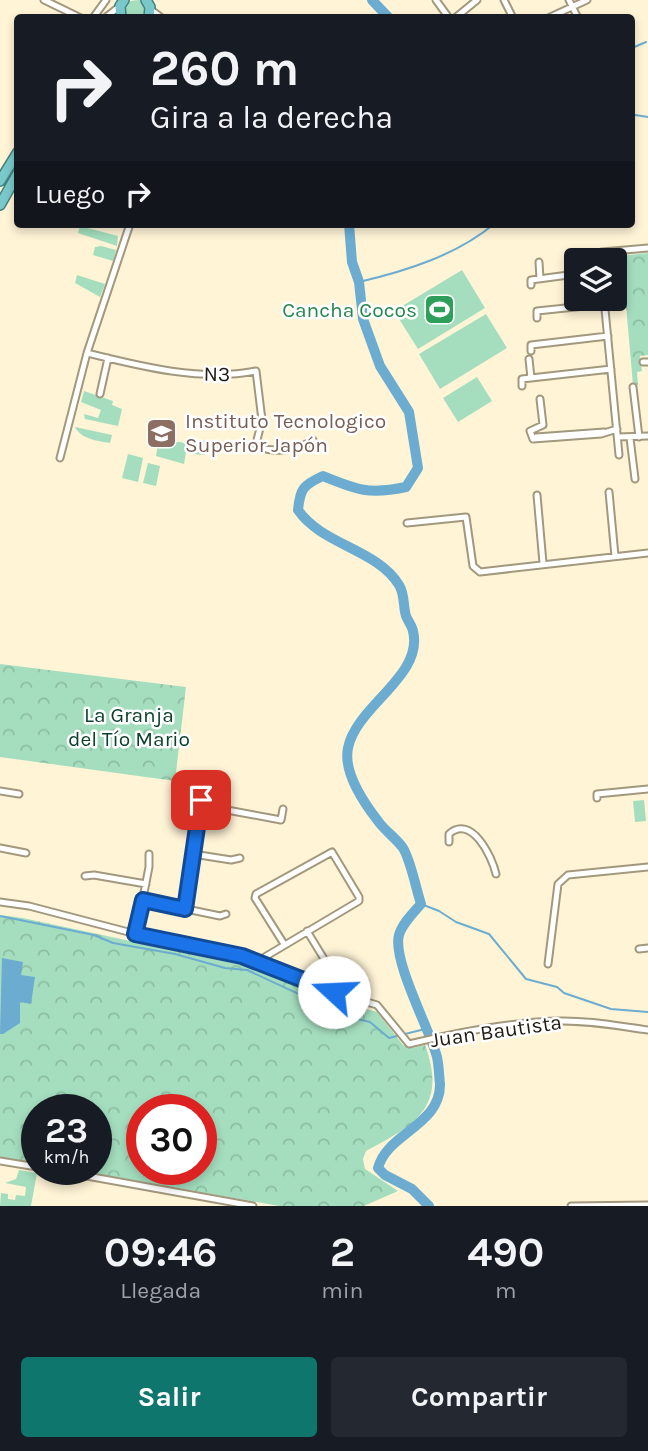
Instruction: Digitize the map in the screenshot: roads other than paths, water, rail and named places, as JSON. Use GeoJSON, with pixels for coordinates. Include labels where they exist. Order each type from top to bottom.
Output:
{"type":"FeatureCollection","features":[{"type":"Feature","properties":{"kind":"highway"},"geometry":{"type":"LineString","coordinates":[[0,181],[14,158]]}},
{"type":"Feature","properties":{"kind":"highway"},"geometry":{"type":"LineString","coordinates":[[0,205],[14,180]]}},
{"type":"Feature","properties":{"kind":"street"},"geometry":{"type":"LineString","coordinates":[[44,0],[73,14]]}},
{"type":"Feature","properties":{"kind":"street"},"geometry":{"type":"LineString","coordinates":[[460,14],[477,0]]}},
{"type":"Feature","properties":{"kind":"street"},"geometry":{"type":"LineString","coordinates":[[569,0],[576,14]]}},
{"type":"Feature","properties":{"kind":"street"},"geometry":{"type":"LineString","coordinates":[[557,14],[587,0]]}},
{"type":"Feature","properties":{"kind":"street"},"geometry":{"type":"LineString","coordinates":[[60,458],[87,353],[129,228]]}},
{"type":"Feature","properties":{"kind":"street"},"geometry":{"type":"LineString","coordinates":[[627,250],[648,248]]}},
{"type":"Feature","properties":{"kind":"street"},"geometry":{"type":"LineString","coordinates":[[539,262],[540,279]]}},
{"type":"Feature","properties":{"kind":"street"},"geometry":{"type":"LineString","coordinates":[[531,285],[531,280],[564,276]]}},
{"type":"Feature","properties":{"kind":"street"},"geometry":{"type":"LineString","coordinates":[[537,317],[537,311],[564,307]]}},
{"type":"Feature","properties":{"kind":"street"},"geometry":{"type":"LineString","coordinates":[[605,311],[620,456]]}},
{"type":"Feature","properties":{"kind":"street"},"geometry":{"type":"LineString","coordinates":[[531,351],[531,345],[608,337]]}},
{"type":"Feature","properties":{"kind":"street","name":"N3"},"geometry":{"type":"LineString","coordinates":[[87,353],[207,376],[235,376],[256,372],[262,420],[256,443],[258,447],[288,450],[304,446],[313,440]]}},
{"type":"Feature","properties":{"kind":"street"},"geometry":{"type":"LineString","coordinates":[[100,394],[108,358]]}},
{"type":"Feature","properties":{"kind":"street"},"geometry":{"type":"LineString","coordinates":[[529,359],[531,378]]}},
{"type":"Feature","properties":{"kind":"street"},"geometry":{"type":"LineString","coordinates":[[522,386],[522,379],[611,369]]}},
{"type":"Feature","properties":{"kind":"street"},"geometry":{"type":"LineString","coordinates":[[633,387],[639,438]]}},
{"type":"Feature","properties":{"kind":"street"},"geometry":{"type":"LineString","coordinates":[[540,399],[543,425],[530,431],[533,439],[617,429]]}},
{"type":"Feature","properties":{"kind":"street"},"geometry":{"type":"LineString","coordinates":[[618,437],[648,436]]}},
{"type":"Feature","properties":{"kind":"street"},"geometry":{"type":"LineString","coordinates":[[630,438],[635,479]]}},
{"type":"Feature","properties":{"kind":"street"},"geometry":{"type":"LineString","coordinates":[[609,492],[615,556]]}},
{"type":"Feature","properties":{"kind":"street"},"geometry":{"type":"LineString","coordinates":[[537,495],[543,563]]}},
{"type":"Feature","properties":{"kind":"street"},"geometry":{"type":"LineString","coordinates":[[407,523],[466,517],[473,566],[478,571],[648,553]]}},
{"type":"Feature","properties":{"kind":"street"},"geometry":{"type":"LineString","coordinates":[[597,796],[648,789]]}},
{"type":"Feature","properties":{"kind":"street"},"geometry":{"type":"LineString","coordinates":[[0,791],[19,794]]}},
{"type":"Feature","properties":{"kind":"street"},"geometry":{"type":"LineString","coordinates":[[185,909],[200,805],[204,794]]}},
{"type":"Feature","properties":{"kind":"street"},"geometry":{"type":"LineString","coordinates":[[200,805],[281,820],[283,809]]}},
{"type":"Feature","properties":{"kind":"street"},"geometry":{"type":"LineString","coordinates":[[449,842],[449,834],[453,830],[462,828],[472,832],[489,854],[496,874]]}},
{"type":"Feature","properties":{"kind":"street"},"geometry":{"type":"LineString","coordinates":[[0,848],[26,853]]}},
{"type":"Feature","properties":{"kind":"street"},"geometry":{"type":"LineString","coordinates":[[258,961],[360,899],[332,852],[256,894],[255,898],[284,944]]}},
{"type":"Feature","properties":{"kind":"street"},"geometry":{"type":"LineString","coordinates":[[193,853],[231,860],[240,858]]}},
{"type":"Feature","properties":{"kind":"street"},"geometry":{"type":"LineString","coordinates":[[135,934],[146,884],[149,854]]}},
{"type":"Feature","properties":{"kind":"street"},"geometry":{"type":"LineString","coordinates":[[548,964],[560,880],[568,875],[648,867]]}},
{"type":"Feature","properties":{"kind":"street"},"geometry":{"type":"LineString","coordinates":[[86,876],[146,884]]}},
{"type":"Feature","properties":{"kind":"street"},"geometry":{"type":"LineString","coordinates":[[143,900],[220,916],[226,914]]}},
{"type":"Feature","properties":{"kind":"street","name":"Juan Bautista"},"geometry":{"type":"LineString","coordinates":[[0,902],[29,906],[135,934],[258,961],[314,986],[377,1005],[409,1044],[475,1031],[560,1021],[648,1030]]}},
{"type":"Feature","properties":{"kind":"street"},"geometry":{"type":"LineString","coordinates":[[307,930],[332,972]]}},
{"type":"Feature","properties":{"kind":"street"},"geometry":{"type":"LineString","coordinates":[[639,949],[648,948]]}},
{"type":"Feature","properties":{"kind":"street"},"geometry":{"type":"LineString","coordinates":[[0,1161],[21,1164]]}},
{"type":"Feature","properties":{"kind":"street"},"geometry":{"type":"LineString","coordinates":[[112,1181],[253,1206]]}},
{"type":"Feature","properties":{"kind":"street"},"geometry":{"type":"LineString","coordinates":[[572,1206],[645,1205]]}},
{"type":"Feature","properties":{"kind":"water"},"geometry":{"type":"Polygon","coordinates":[[[2,958],[23,962],[21,975],[35,977],[31,1004],[20,1002],[20,1023],[0,1034],[2,958]]]}},
{"type":"Feature","properties":{"kind":"waterway"},"geometry":{"type":"LineString","coordinates":[[372,0],[385,14]]}},
{"type":"Feature","properties":{"kind":"waterway"},"geometry":{"type":"LineString","coordinates":[[635,47],[646,42]]}},
{"type":"Feature","properties":{"kind":"waterway"},"geometry":{"type":"LineString","coordinates":[[635,115],[648,117]]}},
{"type":"Feature","properties":{"kind":"waterway"},"geometry":{"type":"LineString","coordinates":[[349,228],[352,262],[359,282],[363,319],[380,366],[409,412],[418,468],[406,487],[382,491],[354,488],[323,476],[304,489],[298,510],[308,522],[389,573],[401,589],[406,616],[413,631],[414,647],[409,662],[363,718],[354,733],[347,757],[361,796],[372,814],[406,854],[421,904],[403,927],[398,946],[406,977],[437,1057],[440,1084],[438,1098],[432,1110],[383,1156],[378,1168],[385,1175],[412,1189],[429,1206]]}},
{"type":"Feature","properties":{"kind":"waterway"},"geometry":{"type":"LineString","coordinates":[[359,282],[395,273],[447,253],[489,228]]}},
{"type":"Feature","properties":{"kind":"waterway"},"geometry":{"type":"LineString","coordinates":[[421,904],[456,922],[489,934],[526,979],[557,987],[564,993],[611,1009],[648,1012]]}},
{"type":"Feature","properties":{"kind":"waterway"},"geometry":{"type":"LineString","coordinates":[[0,916],[94,935],[113,943],[175,954],[225,968],[247,970],[346,1016],[370,1022],[389,1038],[425,1029]]}},
{"type":"Feature","properties":{"kind":"place","name":"Cancha Cocos"},"geometry":{"type":"Point","coordinates":[440,310]}},
{"type":"Feature","properties":{"kind":"place","name":"Instituto Tecnologico Superior Japón"},"geometry":{"type":"Point","coordinates":[162,433]}},
{"type":"Feature","properties":{"kind":"park label","name":"La Granja del Tío Mario"},"geometry":{"type":"Point","coordinates":[129,727]}}]}
